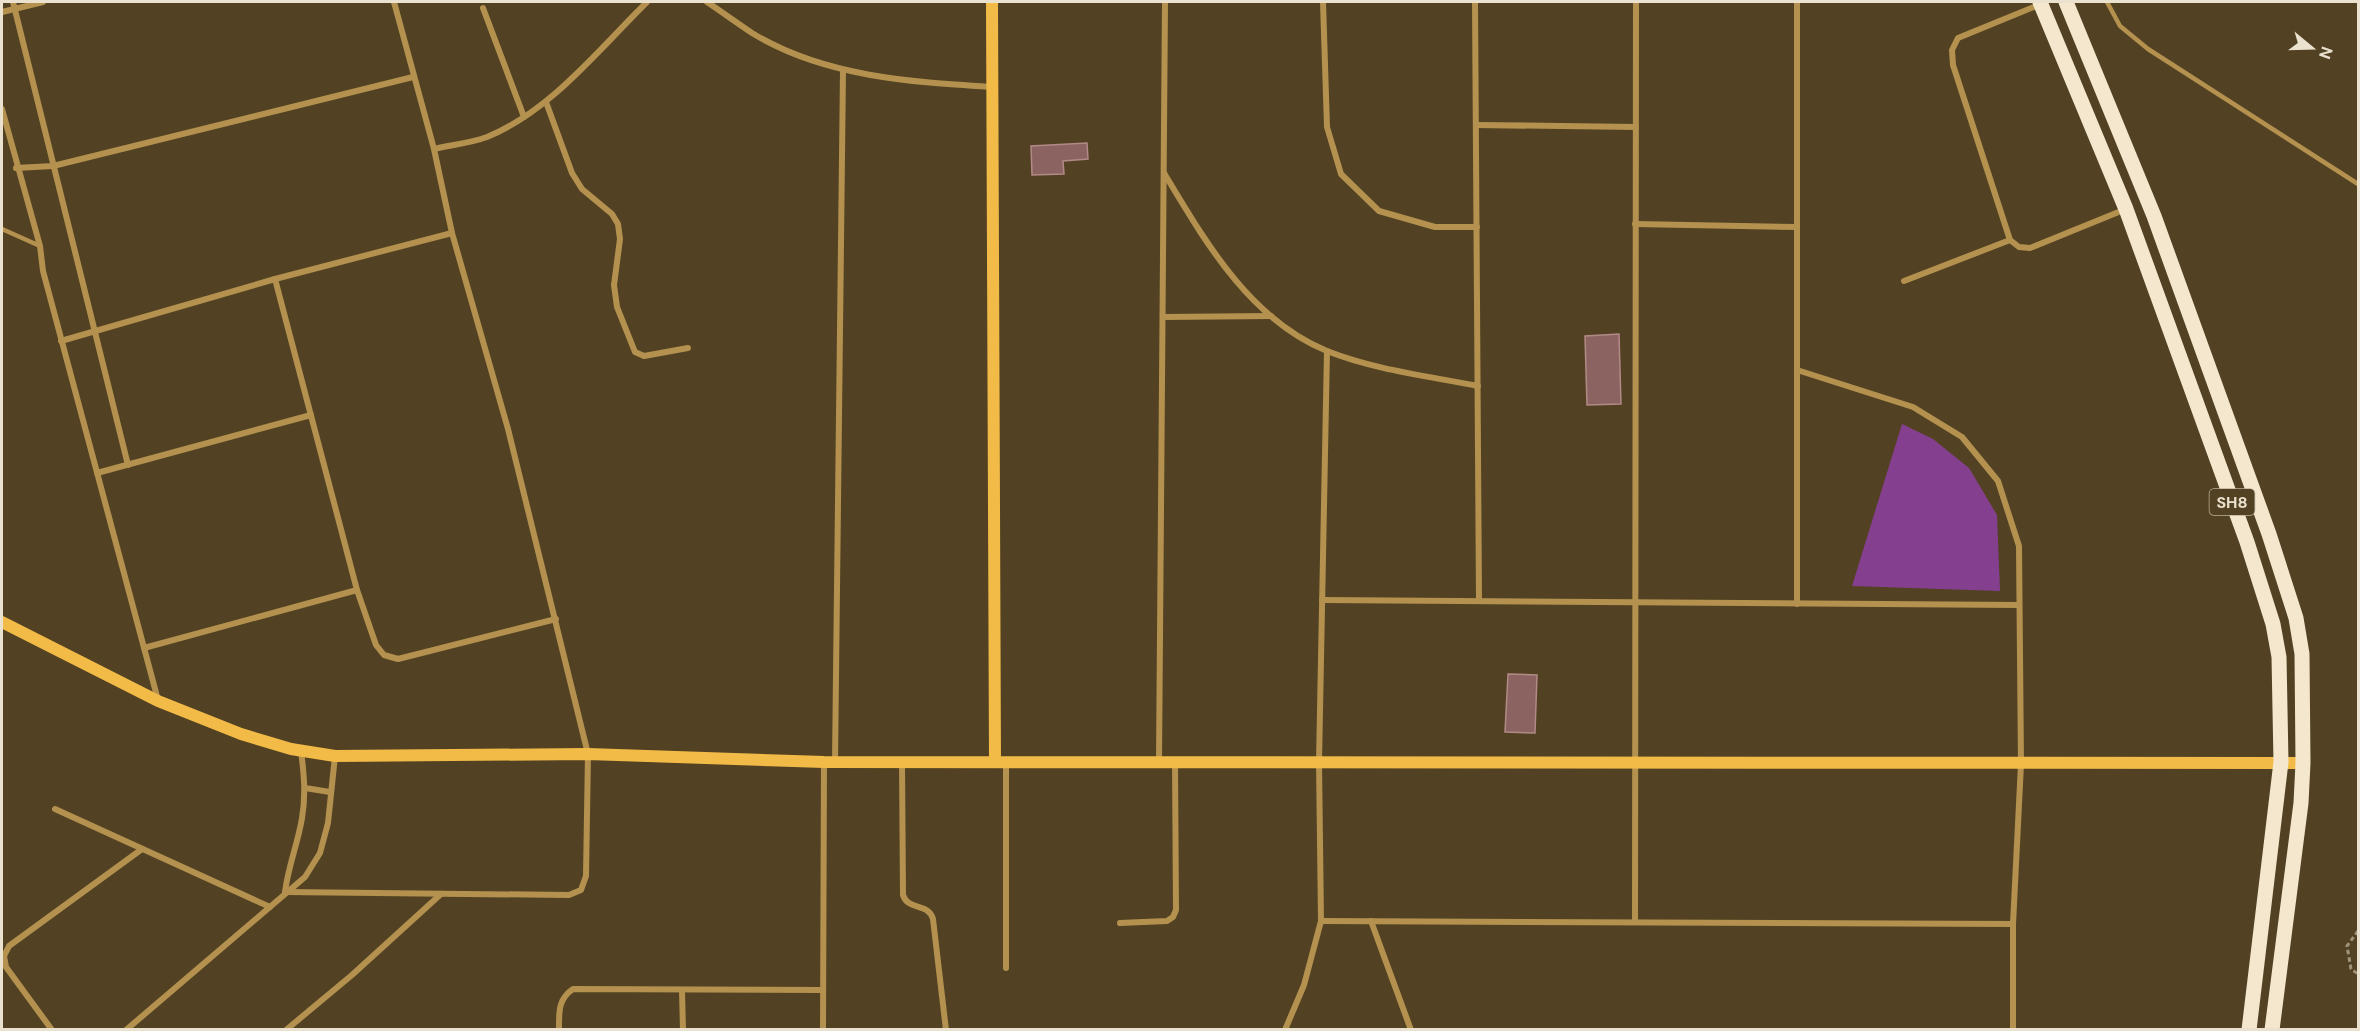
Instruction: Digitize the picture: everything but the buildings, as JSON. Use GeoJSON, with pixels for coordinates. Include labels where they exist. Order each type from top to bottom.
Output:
{"type":"FeatureCollection","features":[{"type":"Feature","properties":{"kind":"main road","name":"SH8"},"geometry":{"type":"LineString","coordinates":[[2066,2],[2154,216],[2269,534],[2296,618],[2302,654],[2301,803],[2272,1029]]}},
{"type":"Feature","properties":{"kind":"main road","name":"SH8"},"geometry":{"type":"LineString","coordinates":[[2041,3],[2132,225],[2247,542],[2273,624],[2279,657],[2281,762],[2249,1029]]}},
{"type":"Feature","properties":{"kind":"main road"},"geometry":{"type":"LineString","coordinates":[[2132,225],[2154,216]]}},
{"type":"Feature","properties":{"kind":"street"},"geometry":{"type":"LineString","coordinates":[[2,12],[14,5],[43,2]]}},
{"type":"Feature","properties":{"kind":"street"},"geometry":{"type":"LineString","coordinates":[[285,892],[569,895],[581,890],[586,876],[588,754],[508,429],[452,232],[434,149],[394,2]]}},
{"type":"Feature","properties":{"kind":"street"},"geometry":{"type":"LineString","coordinates":[[434,149],[485,138],[546,102],[647,2]]}},
{"type":"Feature","properties":{"kind":"street"},"geometry":{"type":"LineString","coordinates":[[707,2],[753,34],[788,51],[843,70],[910,82],[993,87]]}},
{"type":"Feature","properties":{"kind":"street"},"geometry":{"type":"LineString","coordinates":[[992,2],[1000,761],[1006,968]]}},
{"type":"Feature","properties":{"kind":"street"},"geometry":{"type":"LineString","coordinates":[[1159,762],[1165,2]]}},
{"type":"Feature","properties":{"kind":"street"},"geometry":{"type":"LineString","coordinates":[[1323,2],[1327,128],[1341,174],[1379,211],[1435,227],[1477,226]]}},
{"type":"Feature","properties":{"kind":"street"},"geometry":{"type":"LineString","coordinates":[[1475,2],[1479,601]]}},
{"type":"Feature","properties":{"kind":"street"},"geometry":{"type":"LineString","coordinates":[[1635,922],[1636,2]]}},
{"type":"Feature","properties":{"kind":"street"},"geometry":{"type":"LineString","coordinates":[[1797,2],[1797,604]]}},
{"type":"Feature","properties":{"kind":"street"},"geometry":{"type":"LineString","coordinates":[[2041,3],[1959,38],[1952,50],[1953,65],[2010,240],[2019,247],[2030,248],[2126,209]]}},
{"type":"Feature","properties":{"kind":"street"},"geometry":{"type":"LineString","coordinates":[[14,5],[128,465]]}},
{"type":"Feature","properties":{"kind":"street"},"geometry":{"type":"LineString","coordinates":[[483,8],[524,117]]}},
{"type":"Feature","properties":{"kind":"street"},"geometry":{"type":"LineString","coordinates":[[823,1029],[843,70]]}},
{"type":"Feature","properties":{"kind":"street"},"geometry":{"type":"LineString","coordinates":[[16,168],[53,166],[413,77]]}},
{"type":"Feature","properties":{"kind":"street"},"geometry":{"type":"LineString","coordinates":[[546,102],[572,173],[582,189],[612,214],[618,224],[620,238],[614,285],[617,307],[635,351],[644,357],[688,348]]}},
{"type":"Feature","properties":{"kind":"street"},"geometry":{"type":"LineString","coordinates":[[2,109],[158,700]]}},
{"type":"Feature","properties":{"kind":"street"},"geometry":{"type":"LineString","coordinates":[[1476,125],[1636,128]]}},
{"type":"Feature","properties":{"kind":"street"},"geometry":{"type":"LineString","coordinates":[[1164,172],[1204,239],[1237,283],[1290,331],[1327,351],[1382,367],[1478,386]]}},
{"type":"Feature","properties":{"kind":"street"},"geometry":{"type":"LineString","coordinates":[[1635,224],[1797,227]]}},
{"type":"Feature","properties":{"kind":"street"},"geometry":{"type":"LineString","coordinates":[[62,341],[275,279],[452,232]]}},
{"type":"Feature","properties":{"kind":"street"},"geometry":{"type":"LineString","coordinates":[[1904,281],[2010,240]]}},
{"type":"Feature","properties":{"kind":"street"},"geometry":{"type":"LineString","coordinates":[[275,279],[357,590],[376,645],[384,655],[398,659],[556,619]]}},
{"type":"Feature","properties":{"kind":"street"},"geometry":{"type":"LineString","coordinates":[[1162,317],[1272,316]]}},
{"type":"Feature","properties":{"kind":"street"},"geometry":{"type":"LineString","coordinates":[[1285,1029],[1304,985],[1322,921],[1319,762],[1327,351]]}},
{"type":"Feature","properties":{"kind":"street"},"geometry":{"type":"LineString","coordinates":[[1797,370],[1913,407],[1962,437],[1998,481],[2019,546],[2021,764],[2013,924],[2013,1029]]}},
{"type":"Feature","properties":{"kind":"street"},"geometry":{"type":"LineString","coordinates":[[97,473],[311,415]]}},
{"type":"Feature","properties":{"kind":"street"},"geometry":{"type":"LineString","coordinates":[[144,648],[357,590]]}},
{"type":"Feature","properties":{"kind":"street"},"geometry":{"type":"LineString","coordinates":[[1322,600],[2019,605]]}},
{"type":"Feature","properties":{"kind":"street"},"geometry":{"type":"LineString","coordinates":[[2,622],[158,700],[241,734],[301,751],[334,756],[588,754],[830,762],[2303,763]]}},
{"type":"Feature","properties":{"kind":"street"},"geometry":{"type":"LineString","coordinates":[[285,892],[287,873],[302,818],[305,788],[301,751]]}},
{"type":"Feature","properties":{"kind":"street"},"geometry":{"type":"LineString","coordinates":[[126,1029],[305,877],[320,853],[328,823],[334,756]]}},
{"type":"Feature","properties":{"kind":"street"},"geometry":{"type":"LineString","coordinates":[[902,762],[903,895],[905,901],[910,905],[925,908],[931,912],[946,1029]]}},
{"type":"Feature","properties":{"kind":"street"},"geometry":{"type":"LineString","coordinates":[[1120,923],[1167,921],[1173,917],[1176,910],[1175,762]]}},
{"type":"Feature","properties":{"kind":"street"},"geometry":{"type":"LineString","coordinates":[[305,788],[330,792]]}},
{"type":"Feature","properties":{"kind":"street"},"geometry":{"type":"LineString","coordinates":[[55,809],[270,907]]}},
{"type":"Feature","properties":{"kind":"street"},"geometry":{"type":"LineString","coordinates":[[52,1029],[6,967],[4,956],[9,946],[142,849]]}},
{"type":"Feature","properties":{"kind":"street"},"geometry":{"type":"LineString","coordinates":[[286,1029],[352,975],[442,894]]}},
{"type":"Feature","properties":{"kind":"street"},"geometry":{"type":"LineString","coordinates":[[1322,921],[2013,924]]}},
{"type":"Feature","properties":{"kind":"street"},"geometry":{"type":"LineString","coordinates":[[1371,921],[1411,1029]]}},
{"type":"Feature","properties":{"kind":"street"},"geometry":{"type":"LineString","coordinates":[[559,1029],[559,1008],[564,995],[573,989],[823,990]]}},
{"type":"Feature","properties":{"kind":"street"},"geometry":{"type":"LineString","coordinates":[[682,991],[683,1029]]}},
{"type":"Feature","properties":{"kind":"lane"},"geometry":{"type":"LineString","coordinates":[[2107,2],[2120,26],[2148,49],[2358,184]]}},
{"type":"Feature","properties":{"kind":"lane"},"geometry":{"type":"LineString","coordinates":[[2,229],[40,246]]}},
{"type":"Feature","properties":{"kind":"path"},"geometry":{"type":"LineString","coordinates":[[2358,931],[2347,946],[2351,969],[2358,974]]}},
{"type":"Feature","properties":{"kind":"shaded area"},"geometry":{"type":"Polygon","coordinates":[[[1902,424],[1933,439],[1969,468],[1997,515],[2000,591],[1852,586],[1902,424]]]}}]}
